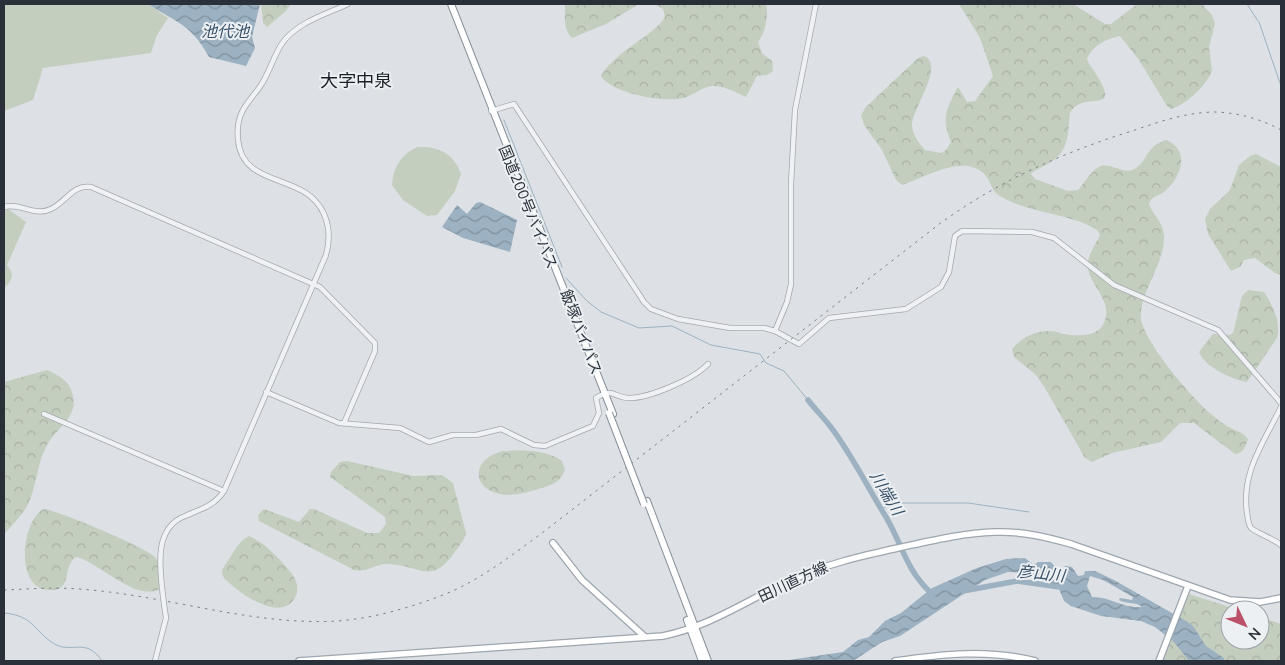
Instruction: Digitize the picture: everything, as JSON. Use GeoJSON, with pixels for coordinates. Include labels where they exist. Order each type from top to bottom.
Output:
{"type":"FeatureCollection","features":[{"type":"Feature","properties":{"kind":"highway","name":"国道200号バイパス"},"geometry":{"type":"LineString","coordinates":[[450,4],[611,414],[693,631]]}},
{"type":"Feature","properties":{"kind":"highway"},"geometry":{"type":"LineString","coordinates":[[693,631],[702,661]]}},
{"type":"Feature","properties":{"kind":"highway"},"geometry":{"type":"LineString","coordinates":[[693,631],[708,661]]}},
{"type":"Feature","properties":{"kind":"main road","name":"田川直方線"},"geometry":{"type":"LineString","coordinates":[[299,661],[391,658],[645,637],[693,631],[812,571],[862,556],[969,534],[996,532],[1048,538],[1131,564],[1188,587],[1241,601],[1260,602],[1281,598]]}},
{"type":"Feature","properties":{"kind":"main road"},"geometry":{"type":"LineString","coordinates":[[553,542],[582,580],[645,637]]}},
{"type":"Feature","properties":{"kind":"main road"},"geometry":{"type":"LineString","coordinates":[[1159,661],[1188,587]]}},
{"type":"Feature","properties":{"kind":"main road"},"geometry":{"type":"LineString","coordinates":[[894,661],[977,653],[1000,654],[1035,661]]}},
{"type":"Feature","properties":{"kind":"street"},"geometry":{"type":"LineString","coordinates":[[156,661],[166,618],[159,559],[168,530],[177,520],[214,503],[224,491],[329,243],[327,220],[320,206],[305,191],[269,178],[250,166],[238,145],[238,127],[243,110],[262,83],[287,36],[309,22],[348,4]]}},
{"type":"Feature","properties":{"kind":"street"},"geometry":{"type":"LineString","coordinates":[[775,331],[787,302],[791,284],[791,184],[795,110],[816,4]]}},
{"type":"Feature","properties":{"kind":"street"},"geometry":{"type":"LineString","coordinates":[[492,111],[514,104],[633,286],[651,308],[665,315],[695,323],[710,323],[730,328],[764,328],[775,331],[799,344],[829,318],[906,309],[944,283],[949,272],[954,236],[962,231],[1038,233],[1054,238],[1114,285],[1218,330],[1281,403]]}},
{"type":"Feature","properties":{"kind":"street"},"geometry":{"type":"LineString","coordinates":[[4,207],[11,206],[30,212],[43,212],[58,205],[77,188],[83,186],[91,187],[313,283],[336,302],[375,343],[376,351],[344,423]]}},
{"type":"Feature","properties":{"kind":"street"},"geometry":{"type":"LineString","coordinates":[[266,392],[344,423],[400,428],[429,442],[453,435],[476,435],[500,429],[534,445],[545,446],[593,426],[598,414],[596,398],[603,394],[615,393],[627,398],[651,393],[692,377],[708,364]]}},
{"type":"Feature","properties":{"kind":"street"},"geometry":{"type":"LineString","coordinates":[[1281,407],[1248,475],[1245,489],[1250,526],[1281,545]]}},
{"type":"Feature","properties":{"kind":"street"},"geometry":{"type":"LineString","coordinates":[[44,414],[224,491]]}},
{"type":"Feature","properties":{"kind":"green space"},"geometry":{"type":"Polygon","coordinates":[[[4,4],[148,4],[168,18],[157,35],[151,53],[43,68],[33,100],[4,111],[4,4]]]}},
{"type":"Feature","properties":{"kind":"green space"},"geometry":{"type":"Polygon","coordinates":[[[261,4],[291,4],[286,11],[267,27],[263,23],[261,4]]]}},
{"type":"Feature","properties":{"kind":"green space"},"geometry":{"type":"Polygon","coordinates":[[[565,4],[639,4],[606,24],[572,38],[566,27],[565,4]]]}},
{"type":"Feature","properties":{"kind":"green space"},"geometry":{"type":"Polygon","coordinates":[[[654,4],[766,4],[766,24],[758,42],[762,53],[772,61],[773,71],[767,75],[757,76],[746,97],[717,86],[706,87],[688,97],[675,99],[640,96],[616,88],[601,76],[615,59],[660,24],[665,17],[663,9],[654,4]]]}},
{"type":"Feature","properties":{"kind":"green space"},"geometry":{"type":"Polygon","coordinates":[[[959,4],[1073,4],[1105,24],[1111,24],[1137,4],[1202,4],[1212,15],[1215,24],[1209,47],[1212,71],[1205,83],[1195,94],[1171,109],[1167,106],[1139,60],[1120,36],[1097,46],[1087,58],[1100,80],[1105,92],[1104,98],[1085,102],[1077,106],[1070,113],[1069,128],[1061,153],[1057,158],[1031,174],[1035,179],[1068,191],[1078,190],[1090,174],[1099,167],[1108,166],[1127,171],[1136,168],[1151,149],[1166,140],[1179,150],[1181,164],[1179,172],[1171,185],[1149,203],[1162,226],[1164,240],[1159,263],[1145,297],[1141,318],[1150,340],[1159,354],[1192,395],[1217,419],[1246,436],[1248,439],[1244,449],[1240,452],[1235,454],[1194,423],[1180,423],[1161,442],[1112,453],[1092,462],[1085,458],[1045,388],[1036,375],[1014,357],[1012,349],[1020,341],[1035,333],[1052,331],[1069,335],[1084,335],[1097,331],[1103,325],[1106,309],[1088,268],[1090,255],[1100,235],[1097,230],[1086,224],[1024,206],[1000,196],[993,190],[987,177],[972,167],[955,166],[946,168],[902,185],[896,180],[882,150],[864,125],[861,115],[866,107],[918,58],[924,56],[930,61],[930,78],[913,119],[912,126],[917,139],[925,150],[941,153],[946,150],[951,142],[946,126],[946,114],[958,87],[967,102],[975,101],[993,76],[980,38],[959,4]]]}},
{"type":"Feature","properties":{"kind":"green space"},"geometry":{"type":"Polygon","coordinates":[[[417,147],[432,148],[444,152],[454,161],[461,174],[455,191],[437,215],[427,216],[403,200],[392,185],[394,173],[399,162],[406,154],[417,147]]]}},
{"type":"Feature","properties":{"kind":"green space"},"geometry":{"type":"Polygon","coordinates":[[[1256,154],[1281,167],[1281,275],[1275,273],[1255,258],[1244,260],[1240,267],[1231,271],[1208,234],[1205,219],[1210,209],[1230,190],[1239,165],[1250,156],[1256,154]]]}},
{"type":"Feature","properties":{"kind":"green space"},"geometry":{"type":"Polygon","coordinates":[[[8,209],[26,222],[7,265],[12,277],[4,289],[4,211],[8,209]]]}},
{"type":"Feature","properties":{"kind":"green space"},"geometry":{"type":"Polygon","coordinates":[[[1248,290],[1264,292],[1275,314],[1278,332],[1277,338],[1247,382],[1219,372],[1207,363],[1199,352],[1213,334],[1230,335],[1233,333],[1242,296],[1248,290]]]}},
{"type":"Feature","properties":{"kind":"green space"},"geometry":{"type":"Polygon","coordinates":[[[47,370],[60,377],[70,386],[74,404],[69,417],[44,451],[27,507],[4,534],[4,382],[47,370]]]}},
{"type":"Feature","properties":{"kind":"green space"},"geometry":{"type":"Polygon","coordinates":[[[503,451],[549,454],[562,461],[565,470],[558,480],[545,487],[515,494],[495,493],[486,488],[481,482],[480,468],[484,461],[492,455],[503,451]]]}},
{"type":"Feature","properties":{"kind":"green space"},"geometry":{"type":"Polygon","coordinates":[[[347,461],[414,476],[442,475],[453,483],[466,533],[464,539],[446,563],[438,569],[431,571],[388,564],[359,571],[354,570],[259,521],[258,515],[264,509],[299,522],[310,509],[314,509],[367,533],[379,533],[386,524],[385,517],[330,477],[331,472],[340,462],[347,461]]]}},
{"type":"Feature","properties":{"kind":"green space"},"geometry":{"type":"Polygon","coordinates":[[[44,509],[101,530],[148,552],[155,557],[159,564],[160,582],[158,590],[149,592],[128,586],[77,557],[72,560],[65,581],[59,589],[40,588],[31,580],[26,569],[25,554],[30,526],[36,515],[44,509]]]}},
{"type":"Feature","properties":{"kind":"green space"},"geometry":{"type":"Polygon","coordinates":[[[249,536],[273,553],[292,574],[296,581],[297,593],[291,603],[279,608],[271,607],[247,596],[223,577],[224,567],[242,540],[249,536]]]}},
{"type":"Feature","properties":{"kind":"green space"},"geometry":{"type":"Polygon","coordinates":[[[1186,593],[1220,604],[1220,650],[1270,650],[1270,620],[1281,624],[1281,661],[1159,661],[1186,593]]]}},
{"type":"Feature","properties":{"kind":"water","name":"池代池"},"geometry":{"type":"Polygon","coordinates":[[[148,4],[260,4],[252,37],[255,48],[246,66],[209,57],[196,37],[183,25],[148,4]]]}},
{"type":"Feature","properties":{"kind":"water"},"geometry":{"type":"Polygon","coordinates":[[[480,202],[517,220],[510,252],[463,238],[442,227],[457,205],[467,214],[476,203],[480,202]]]}},
{"type":"Feature","properties":{"kind":"water"},"geometry":{"type":"Polygon","coordinates":[[[1025,558],[1034,565],[1038,562],[1051,562],[1057,569],[1064,570],[1065,566],[1072,567],[1078,576],[1084,575],[1085,571],[1095,571],[1186,621],[1193,626],[1206,646],[1224,658],[1224,661],[1189,661],[1174,642],[1155,627],[1141,621],[1101,616],[1071,606],[1064,601],[1059,589],[1045,580],[1027,573],[1008,572],[985,580],[900,636],[882,642],[853,661],[782,661],[843,652],[858,640],[869,637],[885,621],[901,613],[932,588],[977,568],[1006,559],[1025,558]],[[1090,576],[1087,586],[1092,597],[1104,598],[1129,606],[1142,607],[1119,600],[1120,598],[1132,600],[1133,597],[1103,580],[1090,576]]]}},
{"type":"Feature","properties":{"kind":"waterway"},"geometry":{"type":"LineString","coordinates":[[1247,4],[1258,21]]}},
{"type":"Feature","properties":{"kind":"waterway"},"geometry":{"type":"LineString","coordinates":[[1259,22],[1281,86]]}},
{"type":"Feature","properties":{"kind":"waterway"},"geometry":{"type":"LineString","coordinates":[[504,120],[562,267]]}},
{"type":"Feature","properties":{"kind":"waterway"},"geometry":{"type":"LineString","coordinates":[[566,278],[587,301],[601,312],[639,328],[672,326],[711,345],[760,354],[766,363],[784,371],[808,400]]}},
{"type":"Feature","properties":{"kind":"waterway","name":"川端川"},"geometry":{"type":"LineString","coordinates":[[808,400],[830,426],[845,448],[886,517],[916,576],[933,595]]}},
{"type":"Feature","properties":{"kind":"waterway"},"geometry":{"type":"LineString","coordinates":[[881,510],[892,503],[968,503],[1029,512]]}},
{"type":"Feature","properties":{"kind":"waterway","name":"彦山川"},"geometry":{"type":"LineString","coordinates":[[963,591],[1017,581],[1060,587]]}},
{"type":"Feature","properties":{"kind":"waterway"},"geometry":{"type":"LineString","coordinates":[[4,613],[27,620],[46,638],[60,646],[90,649],[102,661]]}},
{"type":"Feature","properties":{"kind":"railway"},"geometry":{"type":"LineString","coordinates":[[4,590],[60,588],[112,592],[241,615],[305,621],[338,621],[366,617],[394,611],[435,598],[474,580],[523,547],[938,225],[1008,181],[1083,148],[1155,123],[1185,115],[1206,112],[1233,114],[1250,117],[1281,130]]}},
{"type":"Feature","properties":{"kind":"district","name":"大字中泉"},"geometry":{"type":"Point","coordinates":[356,81]}}]}
